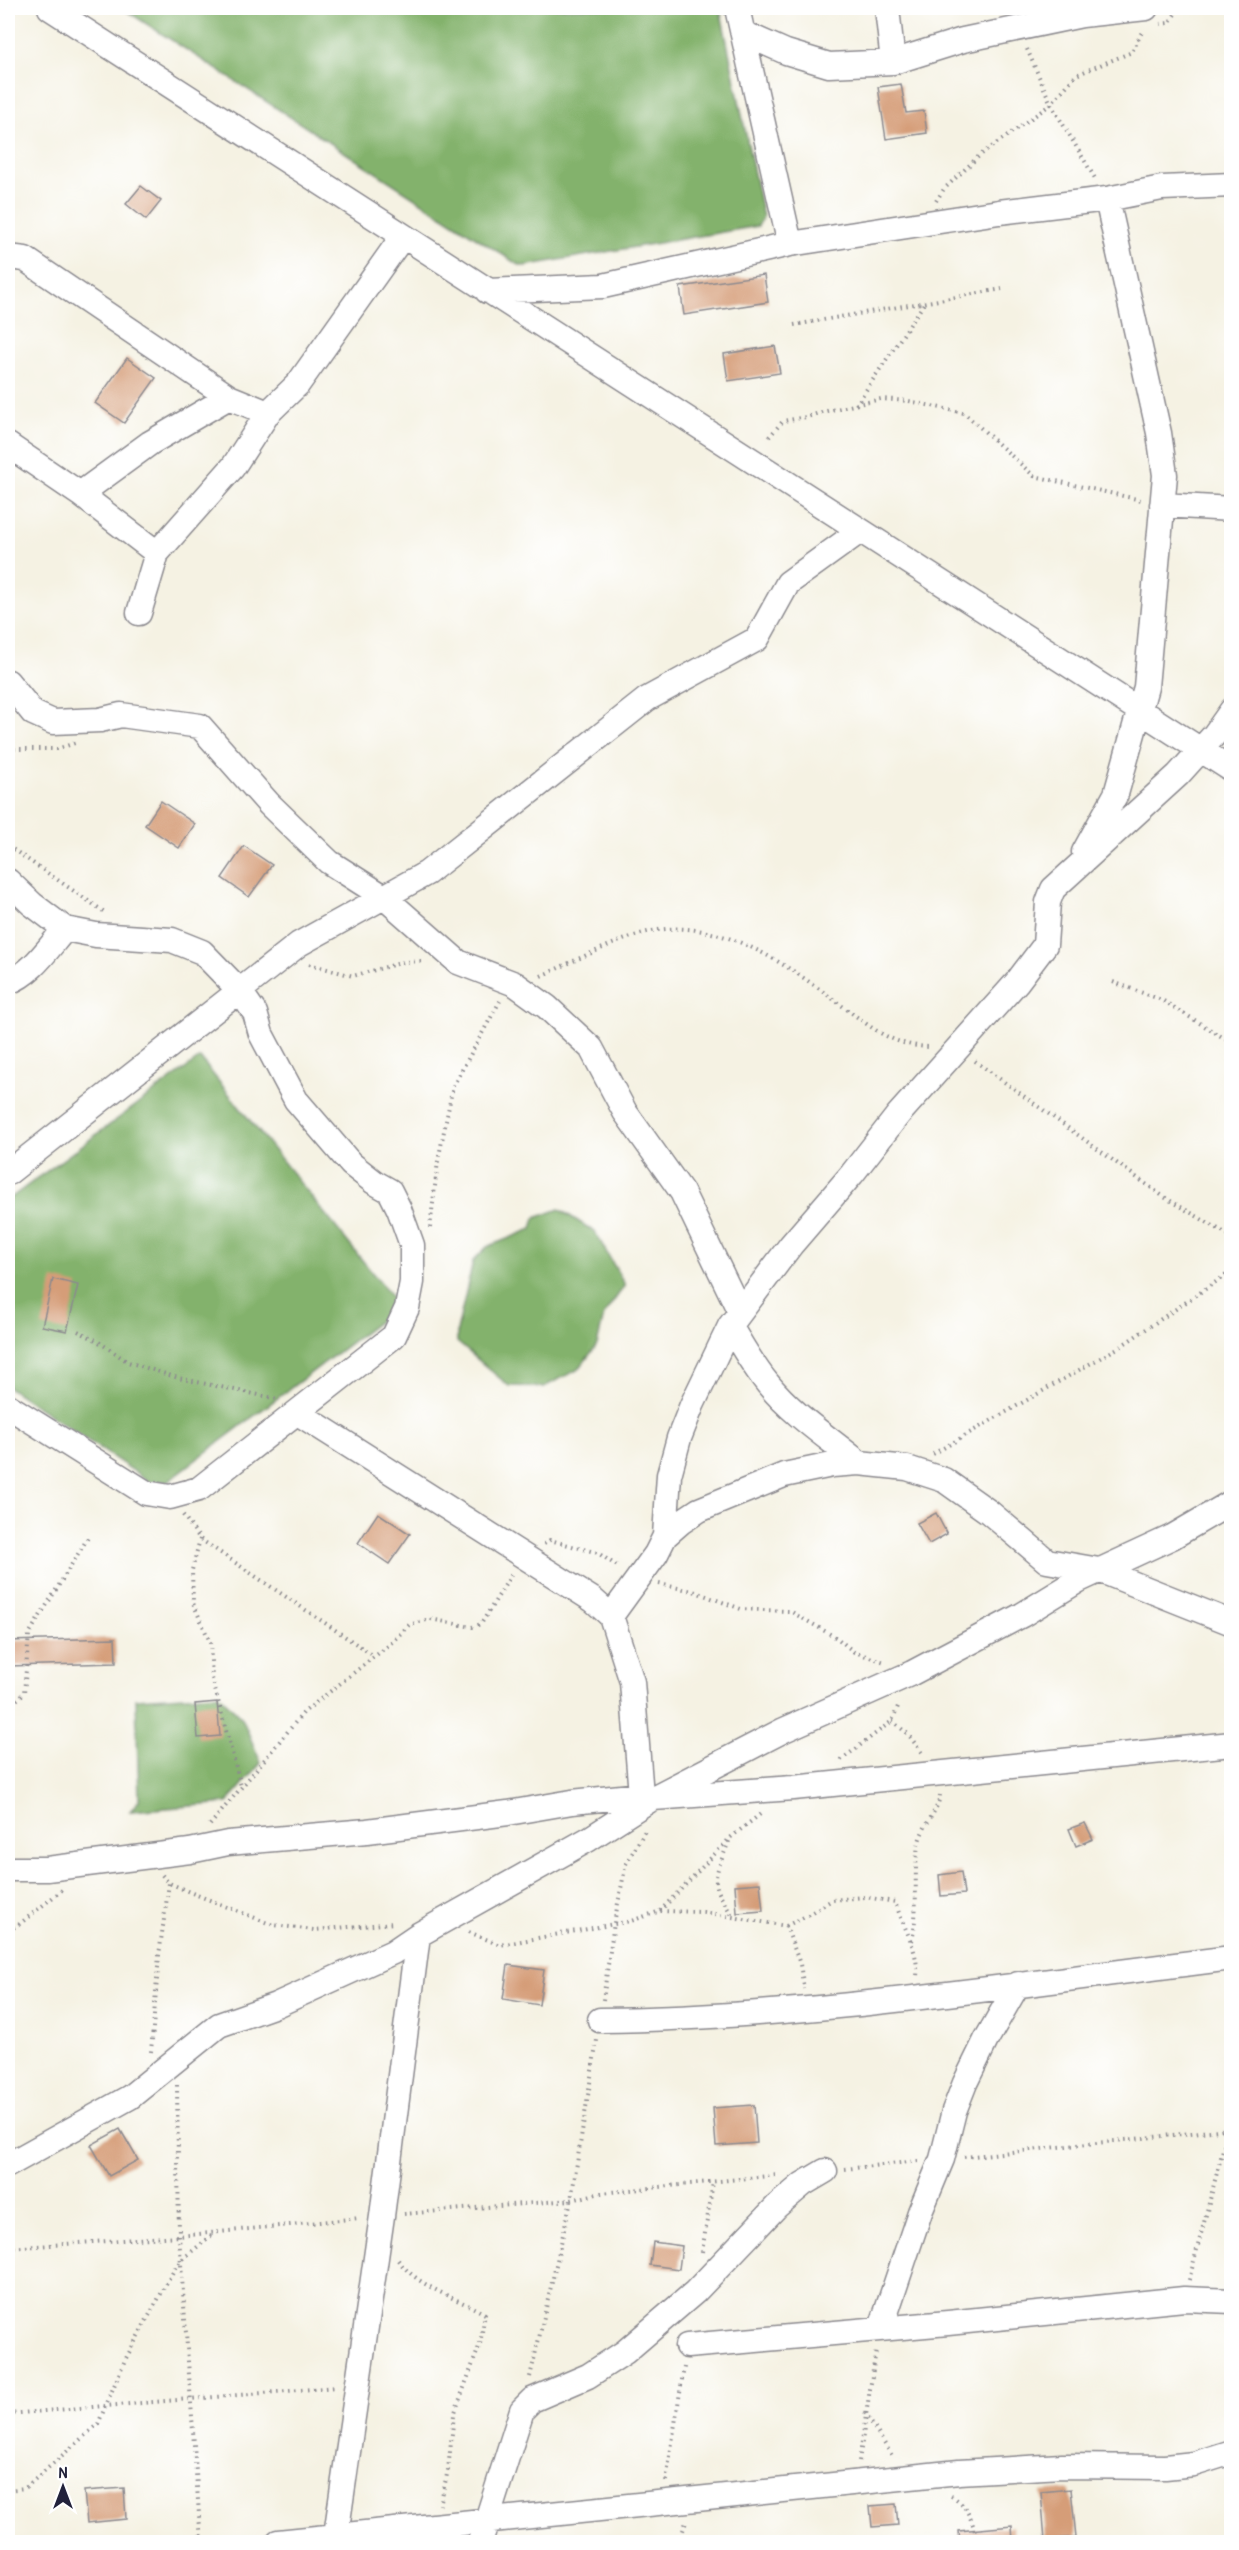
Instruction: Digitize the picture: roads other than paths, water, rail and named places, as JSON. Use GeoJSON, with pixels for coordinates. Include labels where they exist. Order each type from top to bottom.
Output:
{"type":"FeatureCollection","features":[{"type":"Feature","properties":{"kind":"street"},"geometry":{"type":"LineString","coordinates":[[50,8],[1232,770]]}},
{"type":"Feature","properties":{"kind":"street"},"geometry":{"type":"LineString","coordinates":[[738,8],[790,244]]}},
{"type":"Feature","properties":{"kind":"street"},"geometry":{"type":"LineString","coordinates":[[886,8],[893,62]]}},
{"type":"Feature","properties":{"kind":"street"},"geometry":{"type":"LineString","coordinates":[[743,33],[786,52],[829,65],[893,62],[963,40],[1082,15],[1147,20]]}},
{"type":"Feature","properties":{"kind":"street"},"geometry":{"type":"LineString","coordinates":[[487,291],[603,286],[790,244],[1107,199],[1162,188],[1232,185]]}},
{"type":"Feature","properties":{"kind":"street"},"geometry":{"type":"LineString","coordinates":[[1075,868],[1116,794],[1146,687],[1165,475],[1159,433],[1107,199]]}},
{"type":"Feature","properties":{"kind":"street"},"geometry":{"type":"LineString","coordinates":[[139,613],[157,553],[233,467],[268,413],[298,384],[403,236]]}},
{"type":"Feature","properties":{"kind":"street"},"geometry":{"type":"LineString","coordinates":[[8,257],[25,260],[229,397],[268,413]]}},
{"type":"Feature","properties":{"kind":"street"},"geometry":{"type":"LineString","coordinates":[[80,494],[150,443],[229,397]]}},
{"type":"Feature","properties":{"kind":"street"},"geometry":{"type":"LineString","coordinates":[[8,445],[80,494],[157,553]]}},
{"type":"Feature","properties":{"kind":"street"},"geometry":{"type":"LineString","coordinates":[[1162,505],[1232,509]]}},
{"type":"Feature","properties":{"kind":"street"},"geometry":{"type":"LineString","coordinates":[[8,1173],[299,944],[426,873],[647,699],[757,639],[788,583],[861,531]]}},
{"type":"Feature","properties":{"kind":"street"},"geometry":{"type":"LineString","coordinates":[[8,682],[33,712],[53,722],[100,720],[121,715],[200,726],[269,804],[329,862],[384,897],[458,962],[512,983],[547,1006],[591,1048],[625,1112],[682,1192],[750,1361],[769,1386],[793,1411],[860,1463]]}},
{"type":"Feature","properties":{"kind":"street"},"geometry":{"type":"LineString","coordinates":[[665,1536],[669,1476],[679,1438],[692,1405],[735,1319],[791,1245],[852,1174],[898,1115],[1017,982],[1045,945],[1048,902],[1053,889],[1178,775],[1215,734],[1232,710]]}},
{"type":"Feature","properties":{"kind":"street"},"geometry":{"type":"LineString","coordinates":[[8,881],[32,904],[65,929],[96,935],[172,940],[202,952],[238,990],[255,1013],[261,1034],[296,1100],[351,1164],[390,1191],[412,1245],[412,1282],[407,1308],[394,1336],[199,1489],[170,1497],[146,1493],[8,1406]]}},
{"type":"Feature","properties":{"kind":"street"},"geometry":{"type":"LineString","coordinates":[[8,982],[15,980],[35,964],[65,929]]}},
{"type":"Feature","properties":{"kind":"street"},"geometry":{"type":"LineString","coordinates":[[298,1413],[593,1600],[611,1616],[632,1682],[647,1796]]}},
{"type":"Feature","properties":{"kind":"street"},"geometry":{"type":"LineString","coordinates":[[611,1616],[656,1554],[665,1536],[699,1510],[784,1476],[832,1465],[860,1463],[907,1468],[945,1480],[1047,1561],[1099,1570],[1232,1623]]}},
{"type":"Feature","properties":{"kind":"street"},"geometry":{"type":"LineString","coordinates":[[8,2165],[130,2097],[219,2025],[276,2005],[393,1952],[418,1935],[589,1839],[647,1796],[784,1730],[912,1673],[1099,1570],[1172,1537],[1232,1502]]}},
{"type":"Feature","properties":{"kind":"street"},"geometry":{"type":"LineString","coordinates":[[8,1869],[47,1869],[228,1844],[367,1831],[572,1802],[793,1788],[1232,1744]]}},
{"type":"Feature","properties":{"kind":"street"},"geometry":{"type":"LineString","coordinates":[[335,2540],[381,2221],[418,1935]]}},
{"type":"Feature","properties":{"kind":"street"},"geometry":{"type":"LineString","coordinates":[[600,2020],[808,2008],[1232,1958]]}},
{"type":"Feature","properties":{"kind":"street"},"geometry":{"type":"LineString","coordinates":[[881,2328],[920,2212],[942,2159],[954,2111],[965,2083],[1018,1984]]}},
{"type":"Feature","properties":{"kind":"street"},"geometry":{"type":"LineString","coordinates":[[483,2532],[522,2410],[532,2400],[588,2376],[633,2346],[695,2292],[777,2206],[803,2184],[825,2171]]}},
{"type":"Feature","properties":{"kind":"street"},"geometry":{"type":"LineString","coordinates":[[687,2346],[1184,2299],[1232,2301]]}},
{"type":"Feature","properties":{"kind":"street"},"geometry":{"type":"LineString","coordinates":[[278,2542],[335,2540],[434,2527],[483,2532],[856,2483],[959,2472],[1062,2466],[1165,2467],[1194,2464],[1232,2452]]}}]}
